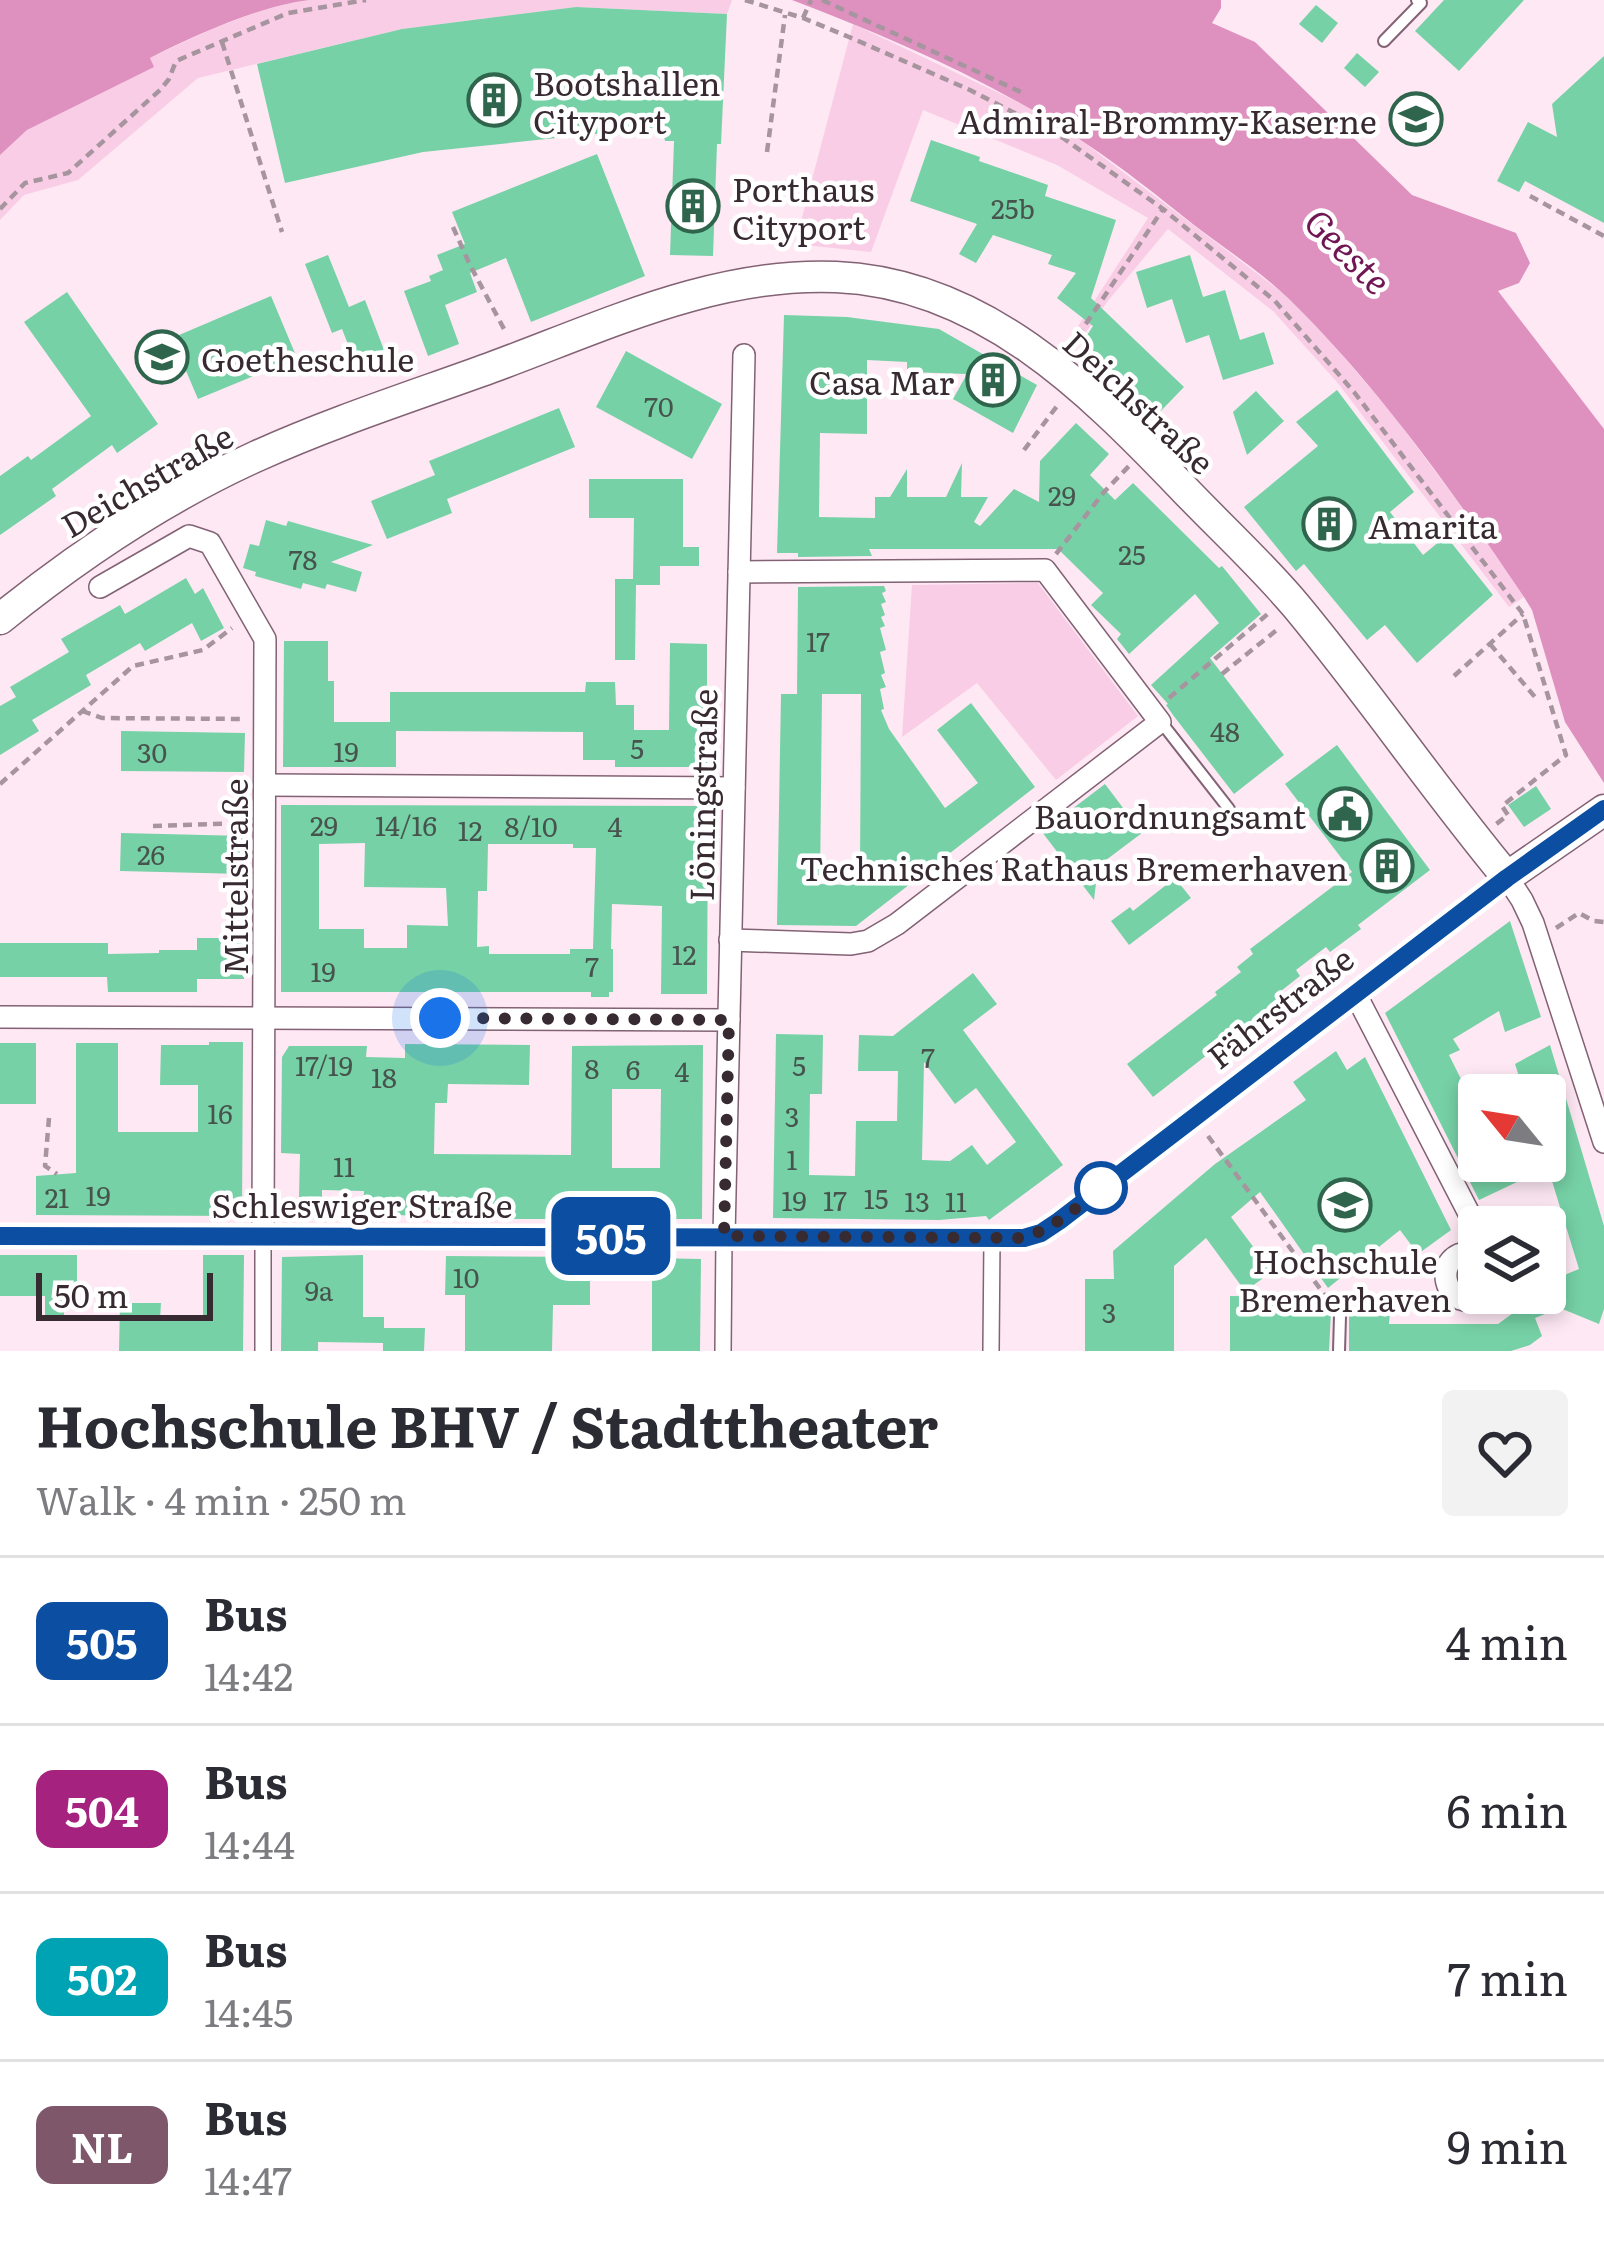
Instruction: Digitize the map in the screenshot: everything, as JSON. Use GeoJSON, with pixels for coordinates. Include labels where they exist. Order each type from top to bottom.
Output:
{"type":"FeatureCollection","features":[{"type":"Feature","properties":{"kind":"main road","name":"Deichstraße"},"geometry":{"type":"LineString","coordinates":[[0,619],[130,524],[260,454],[669,301],[742,283],[837,277],[889,285],[940,299],[1013,336],[1065,375],[1146,449],[1300,611],[1507,878]]}},
{"type":"Feature","properties":{"kind":"main road","name":"Fährstraße"},"geometry":{"type":"LineString","coordinates":[[1507,878],[1604,810]]}},
{"type":"Feature","properties":{"kind":"street","name":"Löningstraße"},"geometry":{"type":"LineString","coordinates":[[724,1236],[744,355]]}},
{"type":"Feature","properties":{"kind":"street","name":"Mittelstraße"},"geometry":{"type":"LineString","coordinates":[[100,587],[189,536],[210,544],[265,639],[263,1351]]}},
{"type":"Feature","properties":{"kind":"street"},"geometry":{"type":"LineString","coordinates":[[730,940],[868,941],[897,924],[1156,717],[1045,570],[739,572]]}},
{"type":"Feature","properties":{"kind":"street"},"geometry":{"type":"LineString","coordinates":[[265,785],[734,788]]}},
{"type":"Feature","properties":{"kind":"street","name":"Deichstraße"},"geometry":{"type":"LineString","coordinates":[[1507,878],[1539,938],[1604,1142]]}},
{"type":"Feature","properties":{"kind":"street","name":"Fährstraße"},"geometry":{"type":"LineString","coordinates":[[992,1240],[1041,1233],[1507,878]]}},
{"type":"Feature","properties":{"kind":"street"},"geometry":{"type":"LineString","coordinates":[[1355,993],[1465,1206]]}},
{"type":"Feature","properties":{"kind":"street"},"geometry":{"type":"LineString","coordinates":[[0,1016],[729,1020]]}},
{"type":"Feature","properties":{"kind":"street","name":"Schleswiger Straße"},"geometry":{"type":"LineString","coordinates":[[0,1236],[992,1240]]}},
{"type":"Feature","properties":{"kind":"street"},"geometry":{"type":"LineString","coordinates":[[723,1351],[724,1236]]}},
{"type":"Feature","properties":{"kind":"street"},"geometry":{"type":"LineString","coordinates":[[991,1351],[992,1240]]}},
{"type":"Feature","properties":{"kind":"street"},"geometry":{"type":"LineString","coordinates":[[1458,1255],[1446,1269],[1446,1284],[1458,1297]]}},
{"type":"Feature","properties":{"kind":"lane"},"geometry":{"type":"LineString","coordinates":[[1384,41],[1420,3],[1417,0]]}},
{"type":"Feature","properties":{"kind":"lane"},"geometry":{"type":"LineString","coordinates":[[1156,717],[1229,809]]}},
{"type":"Feature","properties":{"kind":"lane"},"geometry":{"type":"LineString","coordinates":[[1339,1351],[1340,1316]]}},
{"type":"Feature","properties":{"kind":"path"},"geometry":{"type":"LineString","coordinates":[[0,209],[25,183],[68,173],[160,90],[176,61],[289,13],[366,0]]}},
{"type":"Feature","properties":{"kind":"path"},"geometry":{"type":"LineString","coordinates":[[745,0],[803,18],[970,90],[1063,137],[1162,209],[1275,301],[1354,392],[1523,614],[1566,755],[1502,806],[1508,815],[1476,839]]}},
{"type":"Feature","properties":{"kind":"path"},"geometry":{"type":"LineString","coordinates":[[803,18],[811,0]]}},
{"type":"Feature","properties":{"kind":"path"},"geometry":{"type":"LineString","coordinates":[[822,0],[1023,93]]}},
{"type":"Feature","properties":{"kind":"path"},"geometry":{"type":"LineString","coordinates":[[767,152],[785,13]]}},
{"type":"Feature","properties":{"kind":"path"},"geometry":{"type":"LineString","coordinates":[[222,41],[282,232]]}},
{"type":"Feature","properties":{"kind":"path"},"geometry":{"type":"LineString","coordinates":[[1530,196],[1604,236]]}},
{"type":"Feature","properties":{"kind":"path"},"geometry":{"type":"LineString","coordinates":[[1024,450],[1162,209]]}},
{"type":"Feature","properties":{"kind":"path"},"geometry":{"type":"LineString","coordinates":[[453,227],[504,328]]}},
{"type":"Feature","properties":{"kind":"path"},"geometry":{"type":"LineString","coordinates":[[1045,570],[1104,492],[1146,449]]}},
{"type":"Feature","properties":{"kind":"path"},"geometry":{"type":"LineString","coordinates":[[1222,674],[1300,611]]}},
{"type":"Feature","properties":{"kind":"path"},"geometry":{"type":"LineString","coordinates":[[0,784],[133,666],[203,650],[250,614]]}},
{"type":"Feature","properties":{"kind":"path"},"geometry":{"type":"LineString","coordinates":[[1454,676],[1523,614]]}},
{"type":"Feature","properties":{"kind":"path"},"geometry":{"type":"LineString","coordinates":[[1156,717],[1260,620]]}},
{"type":"Feature","properties":{"kind":"path"},"geometry":{"type":"LineString","coordinates":[[1490,644],[1534,697]]}},
{"type":"Feature","properties":{"kind":"path"},"geometry":{"type":"LineString","coordinates":[[82,711],[102,718],[265,720]]}},
{"type":"Feature","properties":{"kind":"path"},"geometry":{"type":"LineString","coordinates":[[153,826],[265,825]]}},
{"type":"Feature","properties":{"kind":"path"},"geometry":{"type":"LineString","coordinates":[[1539,938],[1579,913],[1604,922]]}},
{"type":"Feature","properties":{"kind":"path"},"geometry":{"type":"LineString","coordinates":[[1194,1117],[1340,1316]]}},
{"type":"Feature","properties":{"kind":"path"},"geometry":{"type":"LineString","coordinates":[[49,1118],[45,1166],[57,1174]]}},
{"type":"Feature","properties":{"kind":"shaded area"},"geometry":{"type":"Polygon","coordinates":[[[309,0],[732,0],[727,14],[576,7],[402,29],[198,78],[78,180],[24,195],[0,220],[0,155],[27,130],[153,67],[150,58],[187,40],[249,15],[309,0]]]}},
{"type":"Feature","properties":{"kind":"shaded area"},"geometry":{"type":"Polygon","coordinates":[[[853,24],[1022,104],[1086,144],[1283,293],[1391,412],[1524,597],[1509,607],[1337,382],[1273,311],[1168,229],[1077,345],[1071,337],[1148,218],[1057,165],[923,110],[871,252],[795,244],[853,24]]]}},
{"type":"Feature","properties":{"kind":"shaded area"},"geometry":{"type":"Polygon","coordinates":[[[1038,583],[1138,716],[1056,780],[977,683],[902,737],[912,585],[1038,583]]]}},
{"type":"Feature","properties":{"kind":"water"},"geometry":{"type":"Polygon","coordinates":[[[0,0],[309,0],[249,15],[150,58],[154,67],[27,130],[0,155],[0,0]]]}},
{"type":"Feature","properties":{"kind":"water","name":"Geeste"},"geometry":{"type":"Polygon","coordinates":[[[792,0],[1221,0],[1212,23],[1255,42],[1412,195],[1516,233],[1530,263],[1519,283],[1498,291],[1604,429],[1604,783],[1565,722],[1524,597],[1384,404],[1288,298],[1127,173],[1051,121],[943,63],[792,0]]]}},
{"type":"Feature","properties":{"kind":"building"},"geometry":{"type":"Polygon","coordinates":[[[1444,0],[1524,0],[1459,71],[1415,31],[1444,0]]]}},
{"type":"Feature","properties":{"kind":"building"},"geometry":{"type":"Polygon","coordinates":[[[1316,5],[1338,23],[1322,43],[1299,24],[1316,5]]]}},
{"type":"Feature","properties":{"kind":"building","name":"Bootshallen Cityport"},"geometry":{"type":"Polygon","coordinates":[[[576,7],[727,14],[713,256],[670,255],[674,141],[665,141],[662,127],[423,152],[285,183],[257,64],[402,29],[576,7]]]}},
{"type":"Feature","properties":{"kind":"building"},"geometry":{"type":"Polygon","coordinates":[[[1357,53],[1379,72],[1365,87],[1344,68],[1357,53]]]}},
{"type":"Feature","properties":{"kind":"building"},"geometry":{"type":"Polygon","coordinates":[[[1604,56],[1604,223],[1525,181],[1519,192],[1497,181],[1528,122],[1557,137],[1552,104],[1604,56]]]}},
{"type":"Feature","properties":{"kind":"building"},"geometry":{"type":"Polygon","coordinates":[[[931,140],[1048,185],[1045,196],[1116,220],[1091,298],[1184,387],[1156,416],[1082,343],[1093,326],[1057,298],[1076,273],[1048,264],[1052,255],[993,235],[976,263],[959,254],[977,224],[910,201],[931,140]]]}},
{"type":"Feature","properties":{"kind":"building"},"geometry":{"type":"Polygon","coordinates":[[[597,154],[645,276],[531,322],[506,258],[470,273],[477,292],[445,305],[459,344],[428,356],[404,291],[431,281],[429,276],[443,270],[437,255],[465,244],[452,212],[597,154]]]}},
{"type":"Feature","properties":{"kind":"building"},"geometry":{"type":"Polygon","coordinates":[[[328,255],[349,307],[365,300],[384,350],[355,362],[342,329],[332,333],[305,264],[328,255]]]}},
{"type":"Feature","properties":{"kind":"building"},"geometry":{"type":"Polygon","coordinates":[[[1190,255],[1203,297],[1225,290],[1240,340],[1264,332],[1274,364],[1223,380],[1209,335],[1186,343],[1172,299],[1147,308],[1136,272],[1190,255]]]}},
{"type":"Feature","properties":{"kind":"building"},"geometry":{"type":"Polygon","coordinates":[[[67,292],[158,424],[117,453],[112,445],[52,489],[56,496],[0,535],[0,476],[28,456],[31,460],[91,416],[24,322],[67,292]]]}},
{"type":"Feature","properties":{"kind":"building"},"geometry":{"type":"Polygon","coordinates":[[[271,296],[297,358],[198,399],[172,338],[271,296]]]}},
{"type":"Feature","properties":{"kind":"building"},"geometry":{"type":"Polygon","coordinates":[[[784,315],[847,317],[939,329],[1037,385],[1013,433],[953,399],[967,374],[907,372],[907,362],[867,360],[867,434],[820,433],[819,517],[875,518],[875,497],[890,497],[907,469],[907,497],[946,497],[962,463],[961,497],[988,497],[974,522],[980,526],[1014,489],[1039,502],[1040,461],[1076,423],[1109,454],[1090,475],[1115,500],[1133,483],[1222,566],[1261,614],[1210,658],[1284,755],[1234,794],[1151,685],[1219,623],[1195,594],[1129,654],[1117,639],[1121,634],[1091,605],[1103,593],[1058,549],[869,549],[872,556],[777,553],[784,315]]]}},
{"type":"Feature","properties":{"kind":"building"},"geometry":{"type":"Polygon","coordinates":[[[626,351],[722,404],[692,459],[596,407],[626,351]]]}},
{"type":"Feature","properties":{"kind":"building","name":"Amarita"},"geometry":{"type":"Polygon","coordinates":[[[1337,390],[1414,492],[1390,512],[1423,555],[1446,536],[1493,595],[1417,663],[1385,625],[1367,640],[1304,564],[1296,571],[1244,507],[1318,446],[1296,422],[1337,390]]]}},
{"type":"Feature","properties":{"kind":"building"},"geometry":{"type":"Polygon","coordinates":[[[1256,391],[1284,421],[1247,455],[1233,412],[1256,391]]]}},
{"type":"Feature","properties":{"kind":"building"},"geometry":{"type":"Polygon","coordinates":[[[559,408],[575,447],[447,499],[452,513],[387,539],[371,501],[435,475],[429,461],[559,408]]]}},
{"type":"Feature","properties":{"kind":"building"},"geometry":{"type":"Polygon","coordinates":[[[589,479],[683,479],[683,547],[699,547],[699,566],[660,566],[660,585],[636,585],[635,660],[615,660],[615,579],[633,579],[634,518],[589,518],[589,479]]]}},
{"type":"Feature","properties":{"kind":"building"},"geometry":{"type":"Polygon","coordinates":[[[266,520],[286,526],[288,521],[373,545],[331,562],[362,572],[356,592],[327,584],[325,589],[303,583],[301,589],[243,568],[250,544],[259,546],[266,520]]]}},
{"type":"Feature","properties":{"kind":"building"},"geometry":{"type":"Polygon","coordinates":[[[186,578],[195,594],[203,588],[224,628],[201,641],[192,623],[145,651],[140,643],[86,675],[91,685],[32,720],[39,731],[0,755],[0,706],[16,697],[10,687],[69,652],[61,639],[120,605],[125,614],[186,578]]]}},
{"type":"Feature","properties":{"kind":"building"},"geometry":{"type":"Polygon","coordinates":[[[884,586],[886,602],[881,604],[885,615],[881,617],[885,626],[880,628],[886,650],[880,652],[886,687],[880,689],[881,710],[889,729],[945,808],[978,783],[937,730],[971,703],[1035,787],[856,926],[777,925],[781,694],[797,694],[798,587],[884,586]],[[822,694],[820,884],[846,885],[860,874],[861,694],[822,694]]]}},
{"type":"Feature","properties":{"kind":"building"},"geometry":{"type":"Polygon","coordinates":[[[284,641],[328,641],[334,722],[390,722],[390,692],[585,692],[586,682],[615,682],[616,705],[634,705],[634,730],[669,730],[670,643],[707,644],[707,767],[615,767],[615,760],[583,760],[583,732],[396,731],[396,767],[283,767],[284,641]]]}},
{"type":"Feature","properties":{"kind":"building"},"geometry":{"type":"Polygon","coordinates":[[[121,731],[245,733],[244,772],[121,771],[121,731]]]}},
{"type":"Feature","properties":{"kind":"building","name":"Technisches Rathaus Bremerhaven"},"geometry":{"type":"Polygon","coordinates":[[[1337,745],[1430,870],[1358,925],[1361,929],[1296,970],[1300,976],[1281,991],[1284,995],[1153,1097],[1127,1064],[1217,995],[1241,972],[1237,967],[1253,954],[1250,949],[1352,872],[1285,784],[1337,745]]]}},
{"type":"Feature","properties":{"kind":"building"},"geometry":{"type":"Polygon","coordinates":[[[1105,784],[1142,833],[1098,866],[1094,900],[1042,832],[1105,784]]]}},
{"type":"Feature","properties":{"kind":"building"},"geometry":{"type":"Polygon","coordinates":[[[1536,786],[1551,809],[1524,827],[1508,805],[1536,786]]]}},
{"type":"Feature","properties":{"kind":"building"},"geometry":{"type":"Polygon","coordinates":[[[281,805],[708,806],[707,994],[661,994],[662,906],[612,904],[613,992],[609,997],[591,997],[591,992],[281,992],[281,805]],[[365,843],[319,844],[319,929],[364,929],[364,948],[407,948],[407,925],[448,926],[446,888],[364,887],[365,843]],[[488,844],[487,891],[478,891],[477,947],[489,946],[489,954],[570,954],[570,949],[593,949],[596,848],[488,844]]]}},
{"type":"Feature","properties":{"kind":"building"},"geometry":{"type":"Polygon","coordinates":[[[121,833],[245,836],[243,874],[120,871],[121,833]]]}},
{"type":"Feature","properties":{"kind":"building"},"geometry":{"type":"Polygon","coordinates":[[[1175,878],[1191,898],[1129,945],[1111,921],[1130,907],[1133,911],[1175,878]]]}},
{"type":"Feature","properties":{"kind":"building"},"geometry":{"type":"Polygon","coordinates":[[[1510,921],[1541,1017],[1505,1032],[1499,1011],[1453,1039],[1460,1050],[1449,1055],[1458,1074],[1458,1158],[1385,1013],[1510,921]]]}},
{"type":"Feature","properties":{"kind":"building"},"geometry":{"type":"Polygon","coordinates":[[[197,938],[244,938],[244,979],[197,979],[197,992],[108,992],[107,977],[0,977],[0,943],[108,943],[108,954],[159,953],[197,950],[197,938]]]}},
{"type":"Feature","properties":{"kind":"building"},"geometry":{"type":"Polygon","coordinates":[[[973,973],[997,1004],[963,1030],[1063,1165],[989,1220],[986,1216],[773,1218],[776,1034],[823,1035],[822,1094],[810,1094],[809,1175],[855,1176],[856,1121],[897,1121],[898,1071],[858,1071],[859,1035],[893,1036],[973,973]],[[924,1062],[922,1160],[950,1161],[972,1145],[987,1165],[1016,1142],[976,1088],[955,1104],[924,1062]]]}},
{"type":"Feature","properties":{"kind":"building"},"geometry":{"type":"Polygon","coordinates":[[[243,1042],[242,1216],[36,1215],[36,1176],[76,1173],[76,1043],[118,1043],[118,1132],[198,1132],[198,1085],[160,1085],[161,1045],[243,1042]]]}},
{"type":"Feature","properties":{"kind":"building"},"geometry":{"type":"Polygon","coordinates":[[[0,1043],[36,1043],[36,1104],[0,1104],[0,1043]]]}},
{"type":"Feature","properties":{"kind":"building"},"geometry":{"type":"Polygon","coordinates":[[[405,1044],[530,1045],[529,1085],[448,1084],[447,1103],[435,1103],[434,1154],[571,1155],[572,1046],[703,1045],[702,1219],[457,1219],[363,1214],[364,1191],[322,1190],[322,1198],[299,1197],[300,1154],[281,1153],[282,1057],[289,1046],[367,1046],[366,1057],[405,1058],[405,1044]],[[612,1089],[612,1168],[660,1168],[661,1089],[612,1089]]]}},
{"type":"Feature","properties":{"kind":"building"},"geometry":{"type":"Polygon","coordinates":[[[1550,1045],[1559,1074],[1518,1074],[1515,1064],[1550,1045]]]}},
{"type":"Feature","properties":{"kind":"building"},"geometry":{"type":"Polygon","coordinates":[[[1336,1051],[1347,1070],[1365,1057],[1451,1230],[1418,1254],[1400,1230],[1328,1288],[1260,1192],[1231,1217],[1272,1272],[1245,1291],[1206,1238],[1174,1266],[1174,1351],[1085,1351],[1085,1279],[1114,1279],[1113,1251],[1215,1164],[1306,1100],[1293,1082],[1336,1051]]]}},
{"type":"Feature","properties":{"kind":"building"},"geometry":{"type":"Polygon","coordinates":[[[1566,1099],[1604,1226],[1604,1309],[1599,1324],[1566,1310],[1566,1274],[1579,1269],[1566,1227],[1566,1206],[1560,1206],[1552,1182],[1566,1182],[1566,1099]]]}},
{"type":"Feature","properties":{"kind":"building"},"geometry":{"type":"Polygon","coordinates":[[[1470,1182],[1517,1182],[1479,1200],[1470,1182]]]}},
{"type":"Feature","properties":{"kind":"building"},"geometry":{"type":"Polygon","coordinates":[[[0,1255],[77,1255],[77,1296],[64,1296],[64,1316],[45,1316],[45,1296],[0,1296],[0,1255]]]}},
{"type":"Feature","properties":{"kind":"building"},"geometry":{"type":"Polygon","coordinates":[[[203,1255],[244,1255],[243,1351],[119,1351],[120,1303],[161,1303],[160,1319],[203,1319],[203,1255]]]}},
{"type":"Feature","properties":{"kind":"building"},"geometry":{"type":"Polygon","coordinates":[[[363,1255],[363,1317],[384,1317],[384,1328],[425,1328],[424,1351],[383,1351],[383,1343],[318,1342],[318,1351],[281,1351],[282,1257],[363,1255]]]}},
{"type":"Feature","properties":{"kind":"building"},"geometry":{"type":"Polygon","coordinates":[[[446,1256],[590,1257],[590,1305],[553,1305],[552,1351],[465,1351],[465,1295],[445,1295],[446,1256]]]}},
{"type":"Feature","properties":{"kind":"building"},"geometry":{"type":"Polygon","coordinates":[[[652,1258],[701,1259],[700,1351],[652,1351],[652,1258]]]}},
{"type":"Feature","properties":{"kind":"building"},"geometry":{"type":"Polygon","coordinates":[[[1230,1296],[1317,1297],[1298,1312],[1331,1312],[1329,1351],[1230,1351],[1230,1296]]]}},
{"type":"Feature","properties":{"kind":"building"},"geometry":{"type":"Polygon","coordinates":[[[1349,1312],[1390,1312],[1389,1324],[1498,1324],[1512,1314],[1545,1314],[1535,1318],[1542,1336],[1511,1351],[1349,1351],[1349,1312]]]}},
{"type":"Feature","properties":{"kind":"bus line","name":"505"},"geometry":{"type":"LineString","coordinates":[[0,1236],[1024,1238],[1059,1221],[1604,809]]}},
{"type":"Feature","properties":{"kind":"place","name":"Bootshallen Cityport"},"geometry":{"type":"Point","coordinates":[494,100]}},
{"type":"Feature","properties":{"kind":"place","name":"Admiral-Brommy-Kaserne"},"geometry":{"type":"Point","coordinates":[1416,119]}},
{"type":"Feature","properties":{"kind":"place","name":"Porthaus Cityport"},"geometry":{"type":"Point","coordinates":[693,206]}},
{"type":"Feature","properties":{"kind":"place","name":"Goetheschule"},"geometry":{"type":"Point","coordinates":[162,357]}},
{"type":"Feature","properties":{"kind":"place","name":"Casa Mar"},"geometry":{"type":"Point","coordinates":[993,380]}},
{"type":"Feature","properties":{"kind":"place","name":"Amarita"},"geometry":{"type":"Point","coordinates":[1329,524]}},
{"type":"Feature","properties":{"kind":"place","name":"Bauordnungsamt"},"geometry":{"type":"Point","coordinates":[1345,814]}},
{"type":"Feature","properties":{"kind":"place","name":"Technisches Rathaus Bremerhaven"},"geometry":{"type":"Point","coordinates":[1387,866]}},
{"type":"Feature","properties":{"kind":"place","name":"Hochschule Bremerhaven"},"geometry":{"type":"Point","coordinates":[1345,1205]}},
{"type":"Feature","properties":{"kind":"route"},"geometry":{"type":"LineString","coordinates":[[440,1018],[729,1020],[724,1236],[1024,1238],[1041,1233],[1101,1188]]}}]}
